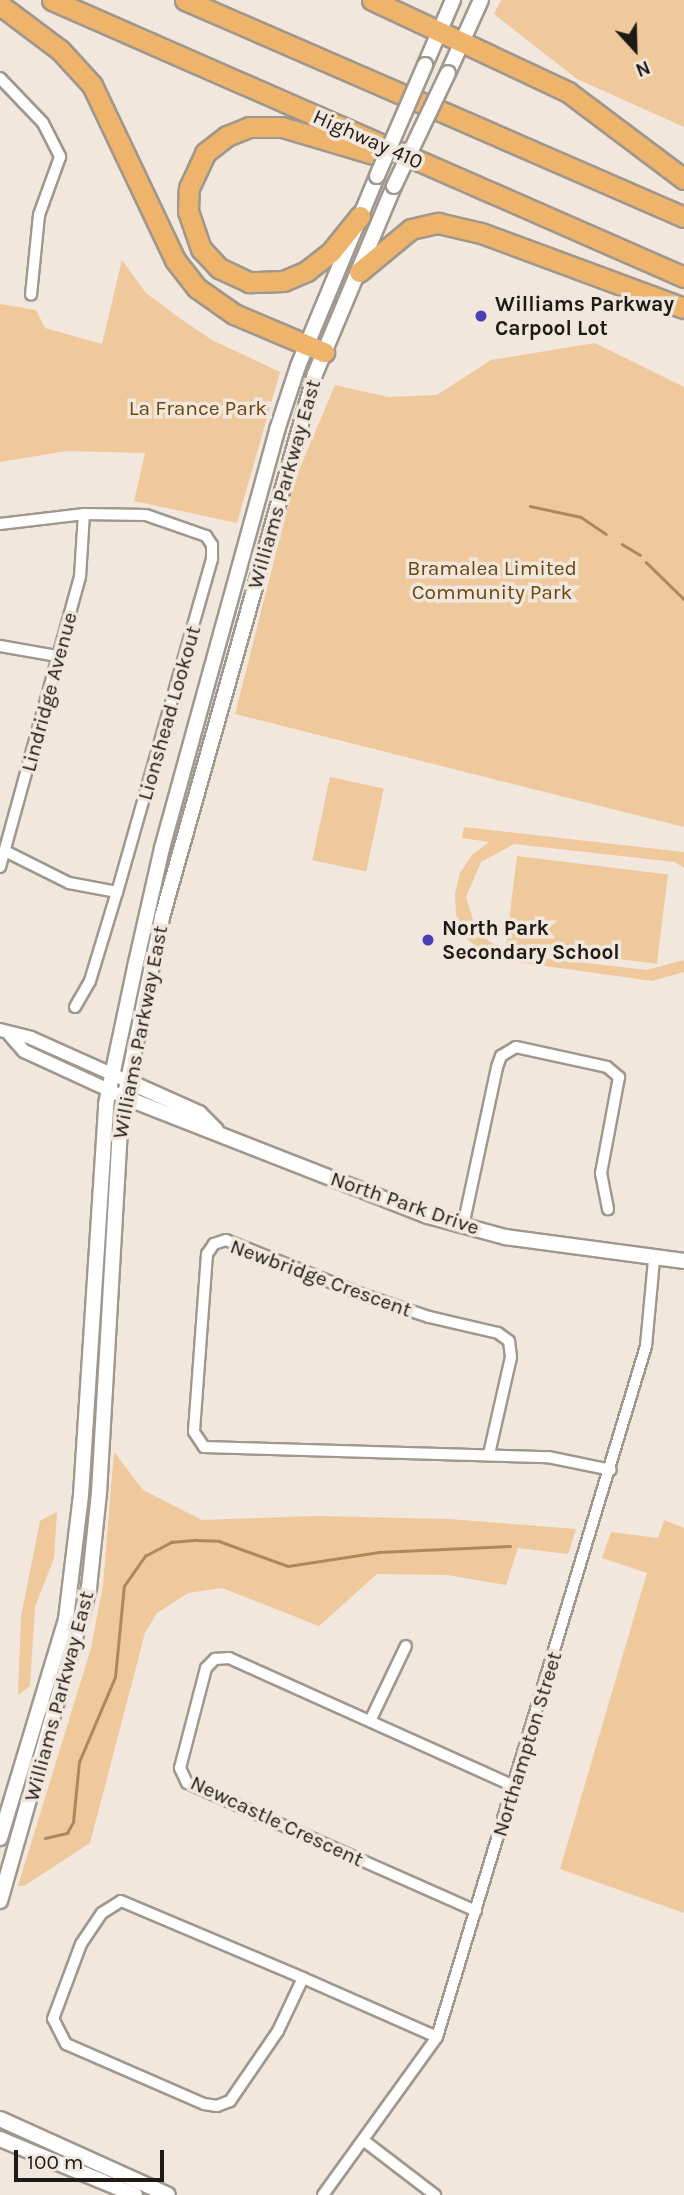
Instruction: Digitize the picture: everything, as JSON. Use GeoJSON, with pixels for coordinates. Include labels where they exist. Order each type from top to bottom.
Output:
{"type":"FeatureCollection","features":[{"type":"Feature","properties":{"kind":"highway","name":"Highway 410"},"geometry":{"type":"LineString","coordinates":[[52,0],[684,277]]}},
{"type":"Feature","properties":{"kind":"highway"},"geometry":{"type":"LineString","coordinates":[[186,0],[684,217]]}},
{"type":"Feature","properties":{"kind":"highway"},"geometry":{"type":"LineString","coordinates":[[372,0],[463,39],[568,92],[684,180]]}},
{"type":"Feature","properties":{"kind":"highway"},"geometry":{"type":"LineString","coordinates":[[0,5],[60,50],[92,85],[175,260],[197,288],[234,314],[315,349]]}},
{"type":"Feature","properties":{"kind":"highway"},"geometry":{"type":"LineString","coordinates":[[360,216],[331,252],[307,271],[284,281],[249,282],[219,268],[201,249],[188,211],[189,188],[212,146],[238,131],[267,126],[300,131],[415,167],[436,169]]}},
{"type":"Feature","properties":{"kind":"highway"},"geometry":{"type":"LineString","coordinates":[[359,272],[411,229],[438,223],[481,233],[684,308]]}},
{"type":"Feature","properties":{"kind":"main road","name":"Williams Parkway East"},"geometry":{"type":"LineString","coordinates":[[0,1901],[89,1588],[99,1493],[124,1097],[162,917],[315,349],[360,216],[453,0]]}},
{"type":"Feature","properties":{"kind":"main road","name":"Williams Parkway East"},"geometry":{"type":"LineString","coordinates":[[0,1838],[66,1619],[82,1495],[108,1089],[162,848],[277,430],[315,349],[359,272],[394,186],[481,0]]}},
{"type":"Feature","properties":{"kind":"main road","name":"North Park Drive"},"geometry":{"type":"LineString","coordinates":[[127,1081],[199,1113],[216,1130]]}},
{"type":"Feature","properties":{"kind":"main road","name":"North Park Drive"},"geometry":{"type":"LineString","coordinates":[[124,1097],[192,1127],[216,1130],[419,1213],[463,1226],[505,1237],[684,1261]]}},
{"type":"Feature","properties":{"kind":"main road"},"geometry":{"type":"LineString","coordinates":[[0,2119],[169,2195]]}},
{"type":"Feature","properties":{"kind":"main road"},"geometry":{"type":"LineString","coordinates":[[0,2138],[135,2195]]}},
{"type":"Feature","properties":{"kind":"street"},"geometry":{"type":"LineString","coordinates":[[0,78],[43,123],[60,157],[39,215],[31,295]]}},
{"type":"Feature","properties":{"kind":"street","name":"Lionshead Lookout"},"geometry":{"type":"LineString","coordinates":[[0,524],[84,514],[146,515],[206,536],[212,545],[212,559],[117,892],[90,981],[75,1007]]}},
{"type":"Feature","properties":{"kind":"street","name":"Lindridge Avenue"},"geometry":{"type":"LineString","coordinates":[[0,867],[7,852],[80,577],[84,514]]}},
{"type":"Feature","properties":{"kind":"street"},"geometry":{"type":"LineString","coordinates":[[0,646],[57,656]]}},
{"type":"Feature","properties":{"kind":"street"},"geometry":{"type":"LineString","coordinates":[[7,852],[69,883],[117,892]]}},
{"type":"Feature","properties":{"kind":"street"},"geometry":{"type":"LineString","coordinates":[[5,1032],[30,1038],[127,1081]]}},
{"type":"Feature","properties":{"kind":"street"},"geometry":{"type":"LineString","coordinates":[[5,1032],[24,1051],[124,1097]]}},
{"type":"Feature","properties":{"kind":"street"},"geometry":{"type":"LineString","coordinates":[[463,1226],[497,1068],[501,1056],[516,1046],[607,1067],[619,1077],[601,1173],[608,1209]]}},
{"type":"Feature","properties":{"kind":"street","name":"Newbridge Crescent"},"geometry":{"type":"LineString","coordinates":[[489,1454],[511,1357],[509,1341],[498,1333],[429,1317],[358,1293],[226,1240],[214,1244],[207,1254],[194,1432],[204,1447],[548,1457],[611,1470]]}},
{"type":"Feature","properties":{"kind":"street","name":"Northampton Street"},"geometry":{"type":"LineString","coordinates":[[323,2195],[437,2038],[611,1470],[646,1346],[654,1259]]}},
{"type":"Feature","properties":{"kind":"street"},"geometry":{"type":"LineString","coordinates":[[370,1721],[406,1646]]}},
{"type":"Feature","properties":{"kind":"street","name":"Newcastle Crescent"},"geometry":{"type":"LineString","coordinates":[[476,1911],[192,1786],[180,1768],[206,1668],[215,1659],[229,1658],[514,1786]]}},
{"type":"Feature","properties":{"kind":"street"},"geometry":{"type":"LineString","coordinates":[[303,1978],[278,2031],[230,2101],[217,2106],[66,2043],[53,2019],[81,1944],[102,1913],[121,1900],[303,1978],[437,2038]]}},
{"type":"Feature","properties":{"kind":"street"},"geometry":{"type":"LineString","coordinates":[[363,2140],[435,2195]]}},
{"type":"Feature","properties":{"kind":"green space"},"geometry":{"type":"Polygon","coordinates":[[[501,0],[684,0],[684,127],[577,79],[494,14],[501,0]]]}},
{"type":"Feature","properties":{"kind":"green space","name":"La France Park"},"geometry":{"type":"Polygon","coordinates":[[[122,260],[146,293],[181,319],[212,340],[280,372],[237,523],[134,501],[145,453],[67,451],[0,462],[0,304],[36,310],[45,328],[102,344],[122,260]]]}},
{"type":"Feature","properties":{"kind":"green space","name":"Bramalea Limited Community Park"},"geometry":{"type":"Polygon","coordinates":[[[595,343],[684,387],[684,827],[235,714],[294,482],[335,385],[388,397],[437,395],[491,360],[595,343]]]}},
{"type":"Feature","properties":{"kind":"green space"},"geometry":{"type":"Polygon","coordinates":[[[330,777],[384,788],[366,872],[312,860],[330,777]]]}},
{"type":"Feature","properties":{"kind":"green space"},"geometry":{"type":"Polygon","coordinates":[[[464,827],[684,852],[684,868],[675,862],[514,844],[481,862],[466,897],[477,933],[508,954],[647,970],[684,960],[684,972],[652,981],[489,958],[465,937],[456,916],[455,894],[460,873],[472,855],[489,842],[462,838],[464,827]]]}},
{"type":"Feature","properties":{"kind":"green space"},"geometry":{"type":"Polygon","coordinates":[[[517,856],[668,875],[657,964],[506,945],[517,856]]]}},
{"type":"Feature","properties":{"kind":"green space"},"geometry":{"type":"Polygon","coordinates":[[[114,1452],[143,1490],[202,1520],[316,1516],[449,1519],[576,1529],[568,1554],[518,1548],[506,1585],[447,1575],[377,1574],[319,1626],[222,1588],[188,1593],[157,1613],[145,1633],[90,1843],[24,1886],[18,1886],[91,1648],[103,1585],[114,1452]]]}},
{"type":"Feature","properties":{"kind":"green space"},"geometry":{"type":"Polygon","coordinates":[[[57,1512],[54,1558],[35,1607],[30,1686],[18,1695],[21,1617],[40,1521],[57,1512]]]}},
{"type":"Feature","properties":{"kind":"green space"},"geometry":{"type":"Polygon","coordinates":[[[664,1520],[684,1528],[684,1913],[560,1869],[647,1573],[602,1558],[611,1532],[658,1538],[664,1520]]]}},
{"type":"Feature","properties":{"kind":"waterway"},"geometry":{"type":"LineString","coordinates":[[530,506],[581,517],[606,534]]}},
{"type":"Feature","properties":{"kind":"waterway"},"geometry":{"type":"LineString","coordinates":[[622,544],[640,555]]}},
{"type":"Feature","properties":{"kind":"waterway"},"geometry":{"type":"LineString","coordinates":[[646,562],[684,599]]}},
{"type":"Feature","properties":{"kind":"waterway"},"geometry":{"type":"LineString","coordinates":[[45,1838],[67,1833],[73,1822],[79,1762],[115,1677],[124,1586],[145,1556],[171,1542],[196,1540],[219,1541],[288,1566],[379,1552],[510,1546]]}},
{"type":"Feature","properties":{"kind":"place","name":"Williams Parkway Carpool Lot"},"geometry":{"type":"Point","coordinates":[481,316]}},
{"type":"Feature","properties":{"kind":"place","name":"North Park Secondary School"},"geometry":{"type":"Point","coordinates":[428,940]}}]}
